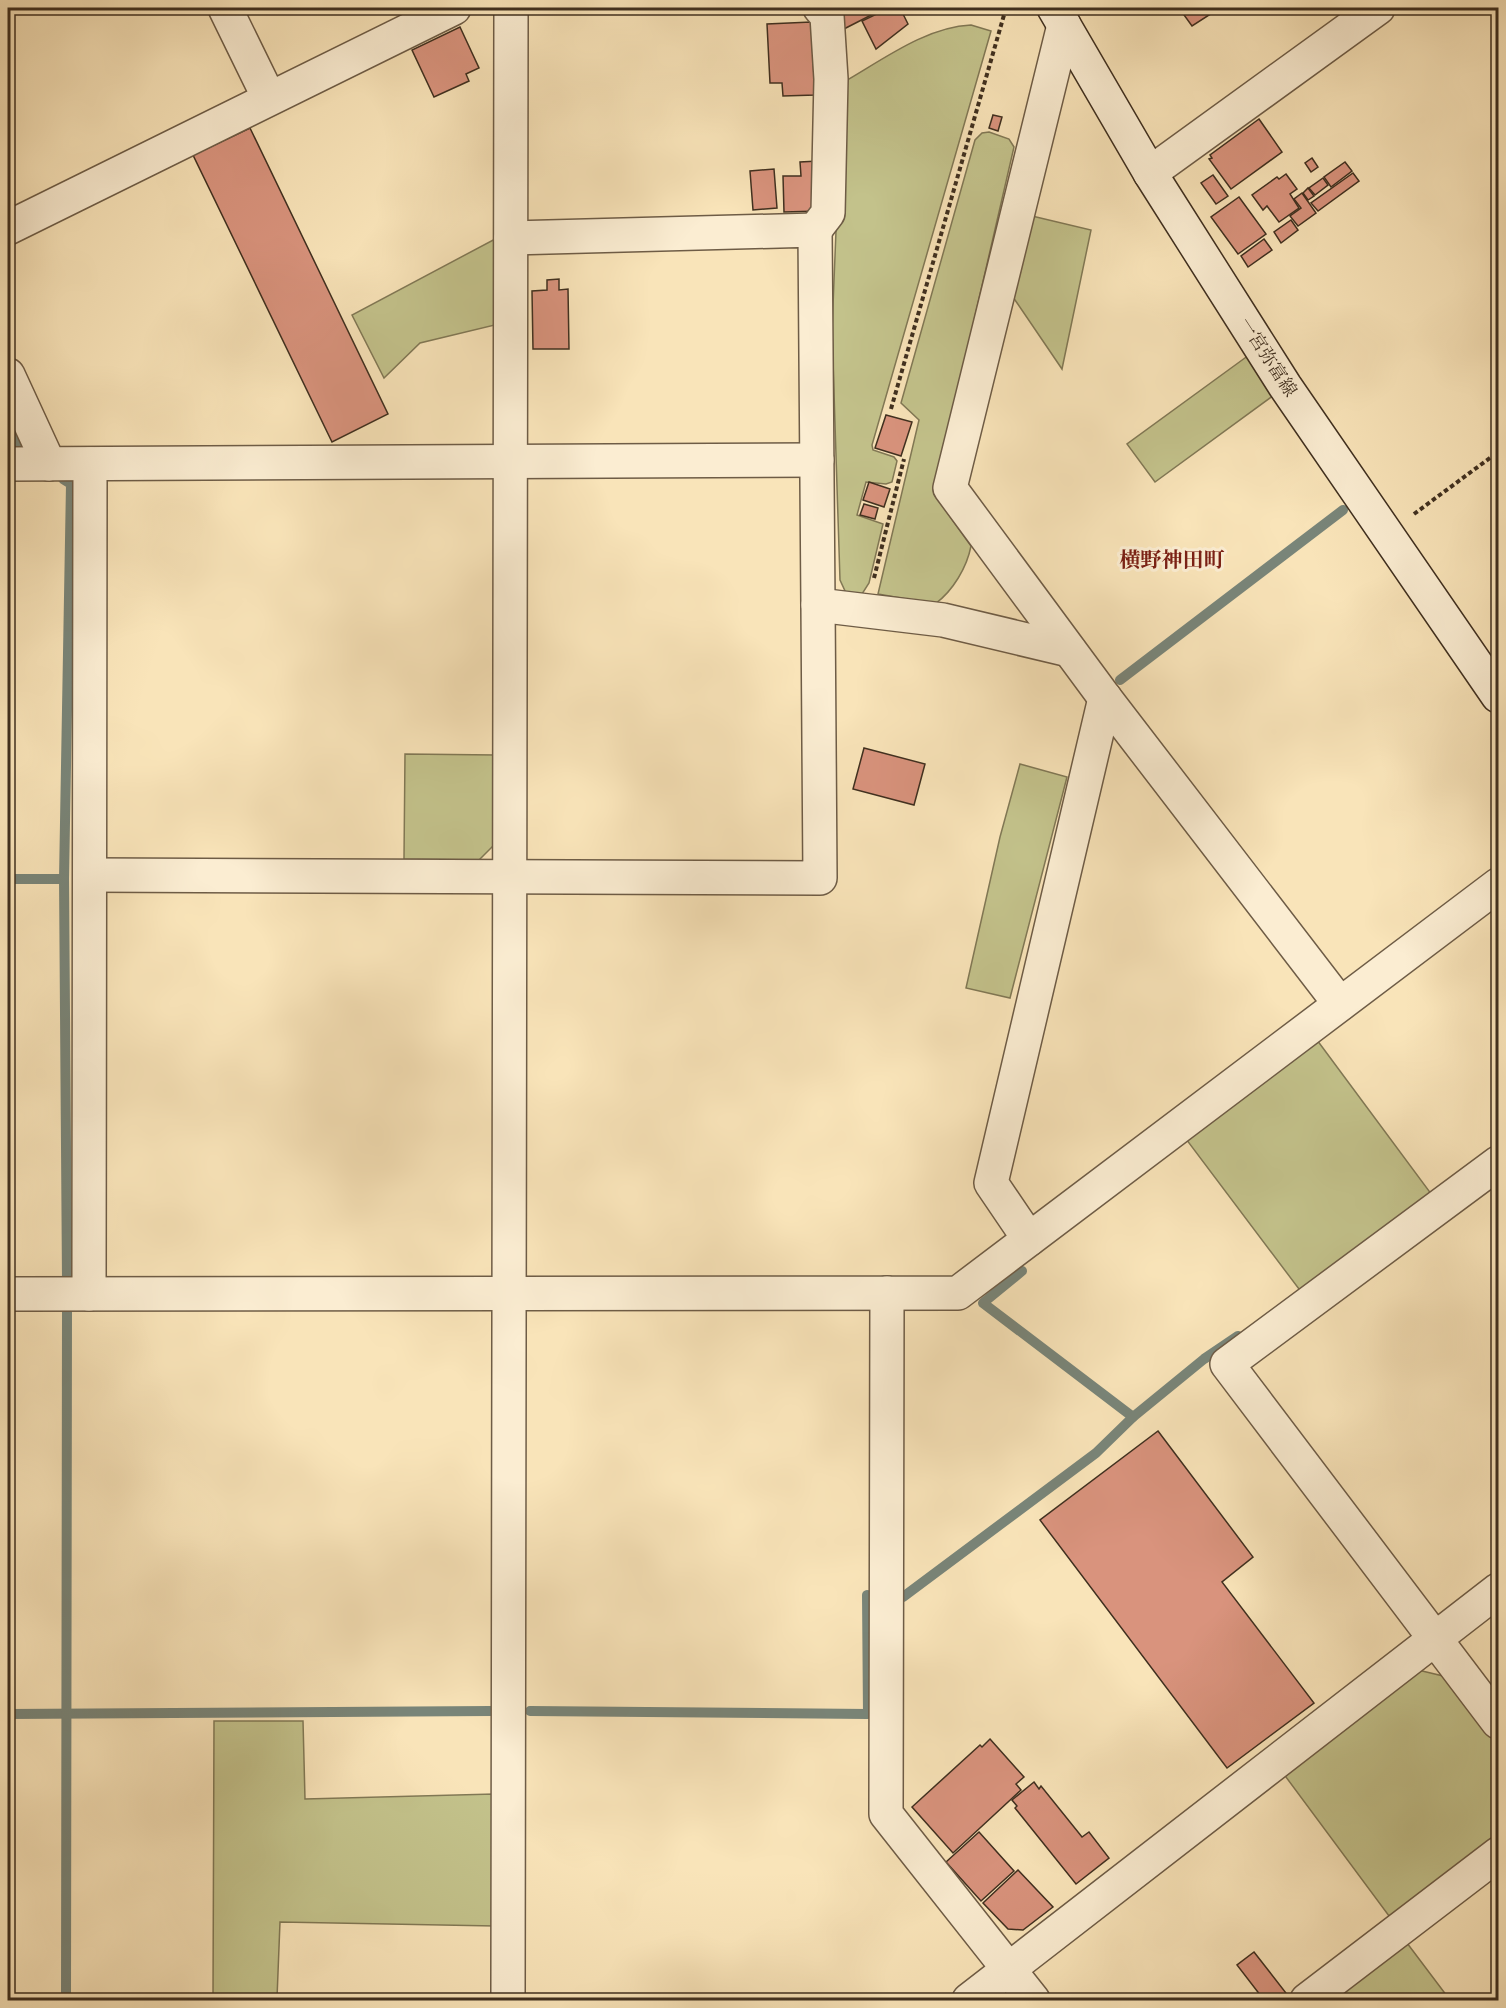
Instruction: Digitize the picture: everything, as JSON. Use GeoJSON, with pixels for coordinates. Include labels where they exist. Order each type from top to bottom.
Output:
{"type":"FeatureCollection","features":[{"type":"Feature","properties":{"kind":"street"},"geometry":{"type":"LineString","coordinates":[[225,8],[269,98]]}},
{"type":"Feature","properties":{"kind":"street"},"geometry":{"type":"LineString","coordinates":[[8,228],[454,8]]}},
{"type":"Feature","properties":{"kind":"street"},"geometry":{"type":"LineString","coordinates":[[508,2001],[511,8]]}},
{"type":"Feature","properties":{"kind":"street"},"geometry":{"type":"LineString","coordinates":[[90,875],[820,878],[815,230],[828,213],[831,79],[828,15],[820,8]]}},
{"type":"Feature","properties":{"kind":"street"},"geometry":{"type":"LineString","coordinates":[[1150,173],[1378,8]]}},
{"type":"Feature","properties":{"kind":"street"},"geometry":{"type":"LineString","coordinates":[[1059,16],[950,488],[1105,698],[1340,1004]]}},
{"type":"Feature","properties":{"kind":"street","name":"一宮弥富線"},"geometry":{"type":"LineString","coordinates":[[1059,16],[1150,173],[1285,386],[1498,696]]}},
{"type":"Feature","properties":{"kind":"street"},"geometry":{"type":"LineString","coordinates":[[511,238],[815,230]]}},
{"type":"Feature","properties":{"kind":"street"},"geometry":{"type":"LineString","coordinates":[[8,375],[49,464]]}},
{"type":"Feature","properties":{"kind":"street"},"geometry":{"type":"LineString","coordinates":[[8,464],[817,460]]}},
{"type":"Feature","properties":{"kind":"street"},"geometry":{"type":"LineString","coordinates":[[89,1293],[90,464]]}},
{"type":"Feature","properties":{"kind":"street"},"geometry":{"type":"LineString","coordinates":[[818,605],[943,620],[1069,650]]}},
{"type":"Feature","properties":{"kind":"street"},"geometry":{"type":"LineString","coordinates":[[1029,1239],[991,1182],[1105,698]]}},
{"type":"Feature","properties":{"kind":"street"},"geometry":{"type":"LineString","coordinates":[[8,1294],[958,1293],[1498,885]]}},
{"type":"Feature","properties":{"kind":"street"},"geometry":{"type":"LineString","coordinates":[[1498,1164],[1227,1364],[1498,1722]]}},
{"type":"Feature","properties":{"kind":"street"},"geometry":{"type":"LineString","coordinates":[[887,1293],[886,1814],[1033,2001]]}},
{"type":"Feature","properties":{"kind":"street"},"geometry":{"type":"LineString","coordinates":[[969,2001],[1498,1590]]}},
{"type":"Feature","properties":{"kind":"street"},"geometry":{"type":"LineString","coordinates":[[1307,2001],[1498,1854]]}},
{"type":"Feature","properties":{"kind":"path"},"geometry":{"type":"LineString","coordinates":[[891,409],[1006,8]]}},
{"type":"Feature","properties":{"kind":"path"},"geometry":{"type":"LineString","coordinates":[[1387,534],[1498,452]]}},
{"type":"Feature","properties":{"kind":"path"},"geometry":{"type":"LineString","coordinates":[[866,611],[904,459]]}},
{"type":"Feature","properties":{"kind":"shaded area"},"geometry":{"type":"Polygon","coordinates":[[[971,25],[991,31],[872,445],[873,450],[894,457],[897,461],[892,482],[886,484],[866,482],[857,515],[883,524],[869,583],[862,594],[846,593],[840,580],[832,330],[842,83],[920,38],[954,27],[971,25]]]}},
{"type":"Feature","properties":{"kind":"shaded area"},"geometry":{"type":"Polygon","coordinates":[[[989,132],[1009,139],[1014,147],[934,494],[971,546],[958,578],[942,599],[935,604],[878,594],[919,420],[901,403],[975,140],[982,133],[989,132]]]}},
{"type":"Feature","properties":{"kind":"shaded area"},"geometry":{"type":"Polygon","coordinates":[[[1032,216],[1091,230],[1062,369],[1013,297],[1032,216]]]}},
{"type":"Feature","properties":{"kind":"shaded area"},"geometry":{"type":"Polygon","coordinates":[[[497,238],[499,324],[420,343],[384,378],[352,315],[497,238]]]}},
{"type":"Feature","properties":{"kind":"shaded area"},"geometry":{"type":"Polygon","coordinates":[[[1249,355],[1274,395],[1155,482],[1127,444],[1249,355]]]}},
{"type":"Feature","properties":{"kind":"shaded area"},"geometry":{"type":"Polygon","coordinates":[[[405,754],[496,755],[495,844],[479,860],[404,859],[405,754]]]}},
{"type":"Feature","properties":{"kind":"shaded area"},"geometry":{"type":"Polygon","coordinates":[[[1020,764],[1067,777],[1010,998],[966,988],[1000,837],[1020,764]]]}},
{"type":"Feature","properties":{"kind":"shaded area"},"geometry":{"type":"Polygon","coordinates":[[[1317,1040],[1432,1195],[1302,1293],[1186,1139],[1317,1040]]]}},
{"type":"Feature","properties":{"kind":"shaded area"},"geometry":{"type":"Polygon","coordinates":[[[1418,1670],[1443,1676],[1498,1745],[1498,1840],[1392,1920],[1283,1773],[1418,1670]]]}},
{"type":"Feature","properties":{"kind":"shaded area"},"geometry":{"type":"Polygon","coordinates":[[[214,1721],[303,1721],[305,1799],[494,1794],[495,1926],[280,1922],[277,1998],[213,1997],[214,1721]]]}},
{"type":"Feature","properties":{"kind":"shaded area"},"geometry":{"type":"Polygon","coordinates":[[[1407,1943],[1450,2000],[1333,2000],[1407,1943]]]}},
{"type":"Feature","properties":{"kind":"building"},"geometry":{"type":"Polygon","coordinates":[[[835,8],[885,8],[838,32],[835,8]]]}},
{"type":"Feature","properties":{"kind":"building"},"geometry":{"type":"Polygon","coordinates":[[[889,8],[900,8],[908,24],[876,49],[862,21],[889,8]]]}},
{"type":"Feature","properties":{"kind":"building"},"geometry":{"type":"Polygon","coordinates":[[[1179,8],[1220,8],[1192,26],[1179,8]]]}},
{"type":"Feature","properties":{"kind":"building"},"geometry":{"type":"Polygon","coordinates":[[[811,22],[815,95],[783,96],[782,83],[770,83],[767,24],[811,22]]]}},
{"type":"Feature","properties":{"kind":"building"},"geometry":{"type":"Polygon","coordinates":[[[460,27],[479,68],[466,74],[469,81],[434,97],[412,50],[460,27]]]}},
{"type":"Feature","properties":{"kind":"building"},"geometry":{"type":"Polygon","coordinates":[[[993,115],[1002,117],[998,131],[989,128],[993,115]]]}},
{"type":"Feature","properties":{"kind":"building"},"geometry":{"type":"Polygon","coordinates":[[[1259,119],[1282,152],[1231,189],[1209,159],[1212,158],[1210,155],[1259,119]]]}},
{"type":"Feature","properties":{"kind":"building"},"geometry":{"type":"Polygon","coordinates":[[[250,128],[388,414],[332,442],[193,155],[250,128]]]}},
{"type":"Feature","properties":{"kind":"building"},"geometry":{"type":"Polygon","coordinates":[[[1312,158],[1318,167],[1311,172],[1305,163],[1312,158]]]}},
{"type":"Feature","properties":{"kind":"building"},"geometry":{"type":"Polygon","coordinates":[[[818,161],[819,211],[784,212],[783,176],[801,176],[800,162],[818,161]]]}},
{"type":"Feature","properties":{"kind":"building"},"geometry":{"type":"Polygon","coordinates":[[[1345,162],[1352,171],[1331,187],[1324,177],[1345,162]]]}},
{"type":"Feature","properties":{"kind":"building"},"geometry":{"type":"Polygon","coordinates":[[[774,169],[777,208],[753,210],[750,171],[774,169]]]}},
{"type":"Feature","properties":{"kind":"building"},"geometry":{"type":"Polygon","coordinates":[[[1353,173],[1359,181],[1318,211],[1311,203],[1353,173]]]}},
{"type":"Feature","properties":{"kind":"building"},"geometry":{"type":"Polygon","coordinates":[[[1286,174],[1297,189],[1290,194],[1299,208],[1279,222],[1267,206],[1263,210],[1252,195],[1277,177],[1279,179],[1286,174]]]}},
{"type":"Feature","properties":{"kind":"building"},"geometry":{"type":"Polygon","coordinates":[[[1213,175],[1228,196],[1216,204],[1201,183],[1213,175]]]}},
{"type":"Feature","properties":{"kind":"building"},"geometry":{"type":"Polygon","coordinates":[[[1323,178],[1328,185],[1315,195],[1309,188],[1323,178]]]}},
{"type":"Feature","properties":{"kind":"building"},"geometry":{"type":"Polygon","coordinates":[[[1308,188],[1314,196],[1308,200],[1303,193],[1308,188]]]}},
{"type":"Feature","properties":{"kind":"building"},"geometry":{"type":"Polygon","coordinates":[[[1302,193],[1316,213],[1298,226],[1290,216],[1301,208],[1294,199],[1302,193]]]}},
{"type":"Feature","properties":{"kind":"building"},"geometry":{"type":"Polygon","coordinates":[[[1239,197],[1266,234],[1238,254],[1211,217],[1239,197]]]}},
{"type":"Feature","properties":{"kind":"building"},"geometry":{"type":"Polygon","coordinates":[[[1291,220],[1298,230],[1281,243],[1274,232],[1291,220]]]}},
{"type":"Feature","properties":{"kind":"building"},"geometry":{"type":"Polygon","coordinates":[[[1264,239],[1272,250],[1248,267],[1241,256],[1264,239]]]}},
{"type":"Feature","properties":{"kind":"building"},"geometry":{"type":"Polygon","coordinates":[[[559,279],[559,290],[568,289],[569,349],[533,349],[532,291],[547,290],[547,280],[559,279]]]}},
{"type":"Feature","properties":{"kind":"building"},"geometry":{"type":"Polygon","coordinates":[[[886,415],[912,422],[901,456],[875,448],[886,415]]]}},
{"type":"Feature","properties":{"kind":"building"},"geometry":{"type":"Polygon","coordinates":[[[869,482],[890,489],[884,507],[863,500],[869,482]]]}},
{"type":"Feature","properties":{"kind":"building"},"geometry":{"type":"Polygon","coordinates":[[[864,504],[878,508],[875,519],[860,515],[864,504]]]}},
{"type":"Feature","properties":{"kind":"building"},"geometry":{"type":"Polygon","coordinates":[[[864,748],[925,764],[914,805],[853,789],[864,748]]]}},
{"type":"Feature","properties":{"kind":"building"},"geometry":{"type":"Polygon","coordinates":[[[1158,1431],[1253,1557],[1222,1582],[1314,1703],[1227,1768],[1040,1520],[1158,1431]]]}},
{"type":"Feature","properties":{"kind":"building"},"geometry":{"type":"Polygon","coordinates":[[[990,1739],[1024,1777],[1016,1784],[1021,1790],[953,1853],[912,1807],[980,1745],[982,1747],[990,1739]]]}},
{"type":"Feature","properties":{"kind":"building"},"geometry":{"type":"Polygon","coordinates":[[[1034,1782],[1039,1789],[1041,1786],[1082,1837],[1089,1832],[1109,1858],[1076,1884],[1015,1808],[1017,1806],[1012,1800],[1034,1782]]]}},
{"type":"Feature","properties":{"kind":"building"},"geometry":{"type":"Polygon","coordinates":[[[979,1832],[1014,1871],[981,1901],[946,1862],[979,1832]]]}},
{"type":"Feature","properties":{"kind":"building"},"geometry":{"type":"Polygon","coordinates":[[[1018,1870],[1053,1907],[1023,1930],[1008,1929],[983,1903],[1018,1870]]]}},
{"type":"Feature","properties":{"kind":"building"},"geometry":{"type":"Polygon","coordinates":[[[1254,1952],[1286,1993],[1277,2000],[1264,2000],[1237,1965],[1254,1952]]]}},
{"type":"Feature","properties":{"kind":"waterway"},"geometry":{"type":"LineString","coordinates":[[8,423],[19,447]]}},
{"type":"Feature","properties":{"kind":"waterway"},"geometry":{"type":"LineString","coordinates":[[63,479],[71,484],[64,879],[67,1280]]}},
{"type":"Feature","properties":{"kind":"waterway"},"geometry":{"type":"LineString","coordinates":[[1120,680],[1343,510]]}},
{"type":"Feature","properties":{"kind":"waterway"},"geometry":{"type":"LineString","coordinates":[[8,879],[64,879]]}},
{"type":"Feature","properties":{"kind":"waterway"},"geometry":{"type":"LineString","coordinates":[[1022,1271],[983,1303],[1133,1417]]}},
{"type":"Feature","properties":{"kind":"waterway"},"geometry":{"type":"LineString","coordinates":[[66,2000],[67,1312]]}},
{"type":"Feature","properties":{"kind":"waterway"},"geometry":{"type":"LineString","coordinates":[[903,1597],[1096,1453],[1133,1417],[1204,1359],[1238,1336]]}},
{"type":"Feature","properties":{"kind":"waterway"},"geometry":{"type":"LineString","coordinates":[[530,1711],[868,1714],[867,1595]]}},
{"type":"Feature","properties":{"kind":"waterway"},"geometry":{"type":"LineString","coordinates":[[8,1714],[491,1711]]}},
{"type":"Feature","properties":{"kind":"district","name":"横野神田町"},"geometry":{"type":"Point","coordinates":[1172,560]}}]}
